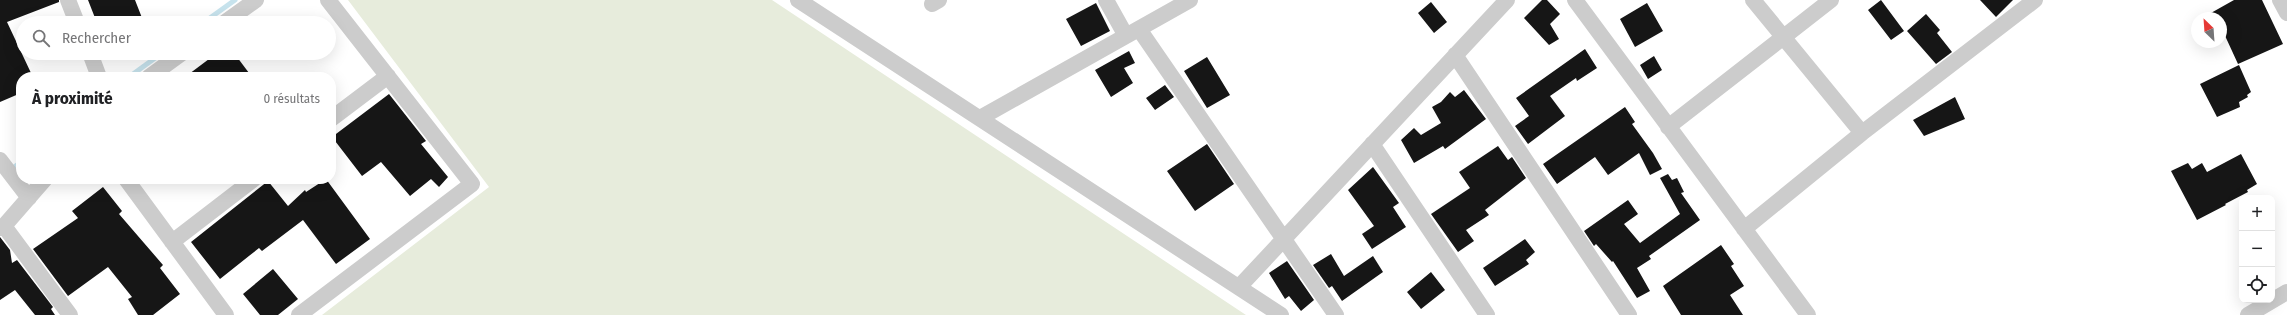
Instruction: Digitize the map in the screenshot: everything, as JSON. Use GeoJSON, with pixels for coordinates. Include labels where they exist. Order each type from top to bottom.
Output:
{"type":"FeatureCollection","features":[{"type":"Feature","properties":{"kind":"street"},"geometry":{"type":"LineString","coordinates":[[68,0],[74,16]]}},
{"type":"Feature","properties":{"kind":"street"},"geometry":{"type":"LineString","coordinates":[[234,16],[256,0]]}},
{"type":"Feature","properties":{"kind":"street"},"geometry":{"type":"LineString","coordinates":[[300,315],[472,184],[328,0]]}},
{"type":"Feature","properties":{"kind":"street"},"geometry":{"type":"LineString","coordinates":[[798,0],[1281,315]]}},
{"type":"Feature","properties":{"kind":"street"},"geometry":{"type":"LineString","coordinates":[[1106,0],[1133,32],[1283,239],[1336,315]]}},
{"type":"Feature","properties":{"kind":"street"},"geometry":{"type":"LineString","coordinates":[[980,118],[1190,0]]}},
{"type":"Feature","properties":{"kind":"street"},"geometry":{"type":"LineString","coordinates":[[1239,287],[1507,0]]}},
{"type":"Feature","properties":{"kind":"street"},"geometry":{"type":"LineString","coordinates":[[1575,0],[1808,315]]}},
{"type":"Feature","properties":{"kind":"street"},"geometry":{"type":"LineString","coordinates":[[1753,0],[1862,133]]}},
{"type":"Feature","properties":{"kind":"street"},"geometry":{"type":"LineString","coordinates":[[1668,126],[1831,0]]}},
{"type":"Feature","properties":{"kind":"street"},"geometry":{"type":"LineString","coordinates":[[1744,229],[1862,133],[2035,0]]}},
{"type":"Feature","properties":{"kind":"street"},"geometry":{"type":"LineString","coordinates":[[2280,0],[2287,13]]}},
{"type":"Feature","properties":{"kind":"street"},"geometry":{"type":"LineString","coordinates":[[1455,55],[1629,315]]}},
{"type":"Feature","properties":{"kind":"street"},"geometry":{"type":"LineString","coordinates":[[93,60],[97,72]]}},
{"type":"Feature","properties":{"kind":"street"},"geometry":{"type":"LineString","coordinates":[[156,72],[172,60]]}},
{"type":"Feature","properties":{"kind":"street"},"geometry":{"type":"LineString","coordinates":[[336,116],[388,76]]}},
{"type":"Feature","properties":{"kind":"street"},"geometry":{"type":"LineString","coordinates":[[1372,144],[1487,315]]}},
{"type":"Feature","properties":{"kind":"street"},"geometry":{"type":"LineString","coordinates":[[0,163],[16,183]]}},
{"type":"Feature","properties":{"kind":"street"},"geometry":{"type":"LineString","coordinates":[[17,184],[28,198]]}},
{"type":"Feature","properties":{"kind":"street"},"geometry":{"type":"LineString","coordinates":[[41,184],[2,227],[70,315]]}},
{"type":"Feature","properties":{"kind":"street"},"geometry":{"type":"LineString","coordinates":[[130,184],[226,315]]}},
{"type":"Feature","properties":{"kind":"street"},"geometry":{"type":"LineString","coordinates":[[172,242],[247,184]]}},
{"type":"Feature","properties":{"kind":"street"},"geometry":{"type":"LineString","coordinates":[[2248,315],[2287,292]]}},
{"type":"Feature","properties":{"kind":"green space"},"geometry":{"type":"Polygon","coordinates":[[[348,0],[772,0],[1246,315],[322,315],[489,187],[348,0]]]}},
{"type":"Feature","properties":{"kind":"building"},"geometry":{"type":"Polygon","coordinates":[[[0,0],[59,0],[59,2],[23,16],[16,16],[16,19],[7,22],[16,41],[16,60],[25,60],[31,72],[16,72],[16,95],[0,102],[0,0]]]}},
{"type":"Feature","properties":{"kind":"building"},"geometry":{"type":"Polygon","coordinates":[[[88,0],[135,0],[141,16],[94,16],[88,0]]]}},
{"type":"Feature","properties":{"kind":"building"},"geometry":{"type":"Polygon","coordinates":[[[1542,0],[1547,0],[1560,14],[1550,24],[1559,39],[1549,45],[1524,18],[1542,0]]]}},
{"type":"Feature","properties":{"kind":"building"},"geometry":{"type":"Polygon","coordinates":[[[1881,0],[1904,31],[1891,40],[1868,10],[1881,0]]]}},
{"type":"Feature","properties":{"kind":"building"},"geometry":{"type":"Polygon","coordinates":[[[1980,0],[2013,0],[1996,17],[1980,0]]]}},
{"type":"Feature","properties":{"kind":"building"},"geometry":{"type":"Polygon","coordinates":[[[2234,0],[2262,0],[2283,44],[2238,64],[2227,40],[2227,12],[2213,12],[2234,0]]]}},
{"type":"Feature","properties":{"kind":"building"},"geometry":{"type":"Polygon","coordinates":[[[1431,2],[1447,22],[1434,33],[1418,13],[1431,2]]]}},
{"type":"Feature","properties":{"kind":"building"},"geometry":{"type":"Polygon","coordinates":[[[1096,3],[1110,31],[1081,46],[1066,19],[1096,3]]]}},
{"type":"Feature","properties":{"kind":"building"},"geometry":{"type":"Polygon","coordinates":[[[1647,3],[1663,31],[1635,47],[1620,19],[1647,3]]]}},
{"type":"Feature","properties":{"kind":"building"},"geometry":{"type":"Polygon","coordinates":[[[1926,14],[1940,30],[1937,33],[1952,52],[1936,64],[1907,31],[1926,14]]]}},
{"type":"Feature","properties":{"kind":"building"},"geometry":{"type":"Polygon","coordinates":[[[1585,49],[1597,68],[1577,81],[1576,78],[1550,96],[1565,116],[1528,144],[1515,126],[1529,116],[1516,98],[1585,49]]]}},
{"type":"Feature","properties":{"kind":"building"},"geometry":{"type":"Polygon","coordinates":[[[1129,51],[1135,63],[1124,68],[1133,83],[1111,97],[1095,70],[1129,51]]]}},
{"type":"Feature","properties":{"kind":"building"},"geometry":{"type":"Polygon","coordinates":[[[1654,56],[1662,70],[1648,79],[1640,65],[1654,56]]]}},
{"type":"Feature","properties":{"kind":"building"},"geometry":{"type":"Polygon","coordinates":[[[1207,57],[1230,95],[1207,108],[1184,71],[1207,57]]]}},
{"type":"Feature","properties":{"kind":"building"},"geometry":{"type":"Polygon","coordinates":[[[208,60],[239,60],[248,72],[192,72],[208,60]]]}},
{"type":"Feature","properties":{"kind":"building"},"geometry":{"type":"Polygon","coordinates":[[[2239,65],[2251,92],[2247,95],[2248,97],[2239,102],[2240,107],[2217,117],[2200,84],[2239,65]]]}},
{"type":"Feature","properties":{"kind":"building"},"geometry":{"type":"Polygon","coordinates":[[[1165,85],[1174,97],[1155,110],[1146,98],[1165,85]]]}},
{"type":"Feature","properties":{"kind":"building"},"geometry":{"type":"Polygon","coordinates":[[[1464,90],[1486,119],[1445,149],[1443,146],[1414,163],[1401,140],[1414,128],[1421,135],[1441,123],[1432,107],[1441,102],[1450,92],[1455,97],[1464,90]]]}},
{"type":"Feature","properties":{"kind":"building"},"geometry":{"type":"Polygon","coordinates":[[[389,94],[426,141],[421,144],[448,177],[439,187],[431,179],[410,196],[381,162],[362,176],[336,142],[336,134],[389,94]]]}},
{"type":"Feature","properties":{"kind":"building"},"geometry":{"type":"Polygon","coordinates":[[[1955,97],[1965,119],[1924,136],[1913,120],[1955,97]]]}},
{"type":"Feature","properties":{"kind":"building"},"geometry":{"type":"Polygon","coordinates":[[[1625,107],[1635,122],[1632,124],[1653,153],[1662,169],[1650,175],[1639,153],[1608,175],[1595,157],[1557,184],[1543,164],[1625,107]]]}},
{"type":"Feature","properties":{"kind":"building"},"geometry":{"type":"Polygon","coordinates":[[[1207,144],[1234,184],[1195,211],[1167,171],[1207,144]]]}},
{"type":"Feature","properties":{"kind":"building"},"geometry":{"type":"Polygon","coordinates":[[[1498,146],[1508,160],[1512,157],[1526,178],[1485,210],[1489,215],[1466,230],[1474,241],[1458,252],[1431,214],[1470,188],[1459,172],[1498,146]]]}},
{"type":"Feature","properties":{"kind":"building"},"geometry":{"type":"Polygon","coordinates":[[[2241,154],[2257,184],[2247,190],[2248,192],[2239,195],[2239,197],[2225,204],[2226,205],[2197,220],[2171,171],[2188,163],[2192,169],[2202,163],[2207,172],[2241,154]]]}},
{"type":"Feature","properties":{"kind":"building"},"geometry":{"type":"Polygon","coordinates":[[[1373,167],[1399,203],[1393,207],[1406,227],[1372,249],[1362,234],[1374,226],[1348,190],[1373,167]]]}},
{"type":"Feature","properties":{"kind":"building"},"geometry":{"type":"Polygon","coordinates":[[[1668,174],[1672,180],[1677,178],[1684,192],[1681,193],[1700,220],[1649,256],[1651,259],[1637,268],[1650,291],[1637,298],[1613,261],[1612,262],[1596,244],[1594,246],[1584,231],[1628,200],[1638,214],[1624,224],[1640,243],[1680,214],[1660,178],[1668,174]]]}},
{"type":"Feature","properties":{"kind":"building"},"geometry":{"type":"Polygon","coordinates":[[[264,184],[270,184],[288,206],[305,190],[306,192],[318,184],[330,184],[370,239],[336,264],[303,220],[262,251],[259,248],[220,279],[191,242],[264,184]]]}},
{"type":"Feature","properties":{"kind":"building"},"geometry":{"type":"Polygon","coordinates":[[[103,187],[122,211],[119,214],[163,265],[160,268],[180,294],[153,315],[138,315],[128,299],[132,297],[108,267],[68,296],[33,249],[78,218],[72,211],[103,187]]]}},
{"type":"Feature","properties":{"kind":"building"},"geometry":{"type":"Polygon","coordinates":[[[0,237],[10,250],[12,263],[17,260],[53,307],[51,309],[55,315],[35,315],[15,290],[0,300],[0,237]]]}},
{"type":"Feature","properties":{"kind":"building"},"geometry":{"type":"Polygon","coordinates":[[[1525,239],[1535,252],[1526,260],[1529,264],[1495,286],[1483,268],[1525,239]]]}},
{"type":"Feature","properties":{"kind":"building"},"geometry":{"type":"Polygon","coordinates":[[[1721,245],[1734,264],[1731,266],[1744,286],[1730,295],[1743,315],[1681,315],[1663,286],[1721,245]]]}},
{"type":"Feature","properties":{"kind":"building"},"geometry":{"type":"Polygon","coordinates":[[[1331,254],[1344,276],[1373,256],[1383,272],[1342,301],[1332,286],[1329,288],[1313,265],[1331,254]]]}},
{"type":"Feature","properties":{"kind":"building"},"geometry":{"type":"Polygon","coordinates":[[[1287,261],[1314,300],[1301,311],[1289,296],[1285,299],[1269,273],[1287,261]]]}},
{"type":"Feature","properties":{"kind":"building"},"geometry":{"type":"Polygon","coordinates":[[[273,269],[298,299],[278,315],[260,315],[243,294],[273,269]]]}},
{"type":"Feature","properties":{"kind":"building"},"geometry":{"type":"Polygon","coordinates":[[[1431,272],[1445,290],[1421,309],[1407,292],[1431,272]]]}},
{"type":"Feature","properties":{"kind":"waterway"},"geometry":{"type":"LineString","coordinates":[[213,16],[235,0]]}},
{"type":"Feature","properties":{"kind":"waterway"},"geometry":{"type":"LineString","coordinates":[[136,72],[152,60]]}}]}
